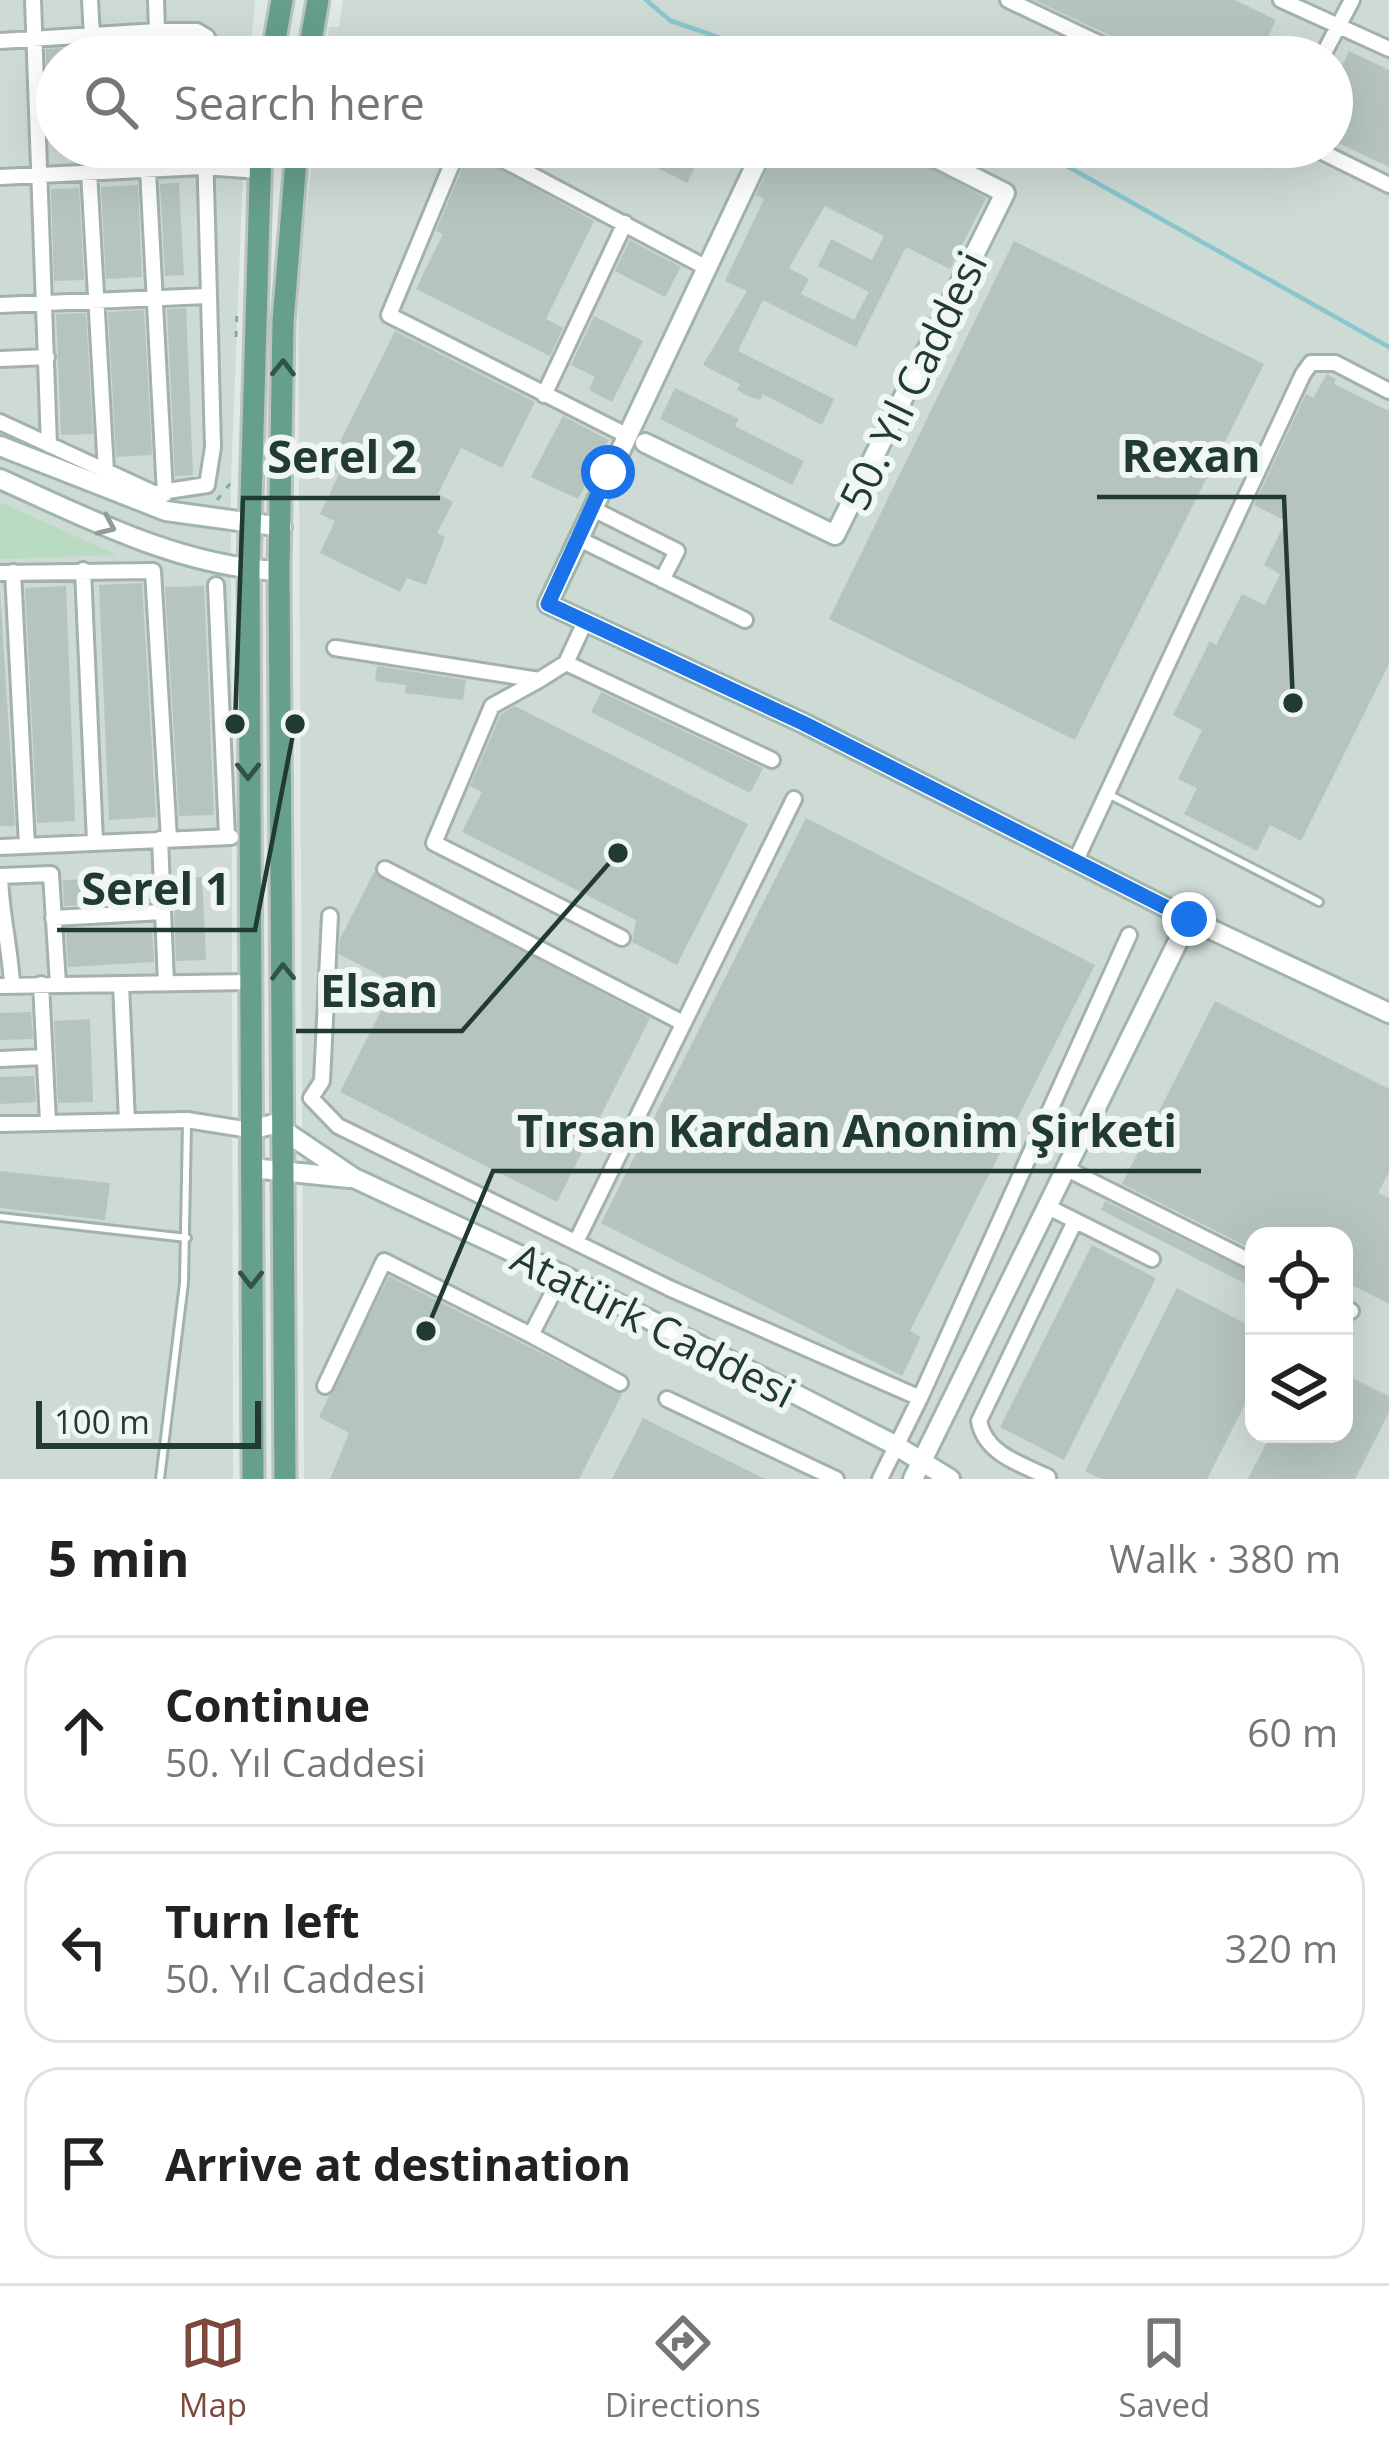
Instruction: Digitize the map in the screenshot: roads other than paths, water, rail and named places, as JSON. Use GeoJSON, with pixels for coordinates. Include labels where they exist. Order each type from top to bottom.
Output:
{"type":"FeatureCollection","features":[{"type":"Feature","properties":{"kind":"main road"},"geometry":{"type":"LineString","coordinates":[[275,36],[281,0]]}},
{"type":"Feature","properties":{"kind":"main road"},"geometry":{"type":"LineString","coordinates":[[312,36],[319,0]]}},
{"type":"Feature","properties":{"kind":"main road"},"geometry":{"type":"LineString","coordinates":[[253,1479],[249,982],[238,836],[260,168]]}},
{"type":"Feature","properties":{"kind":"main road"},"geometry":{"type":"LineString","coordinates":[[285,1479],[278,571],[284,322],[295,168]]}},
{"type":"Feature","properties":{"kind":"street"},"geometry":{"type":"LineString","coordinates":[[33,0],[36,70]]}},
{"type":"Feature","properties":{"kind":"street"},"geometry":{"type":"LineString","coordinates":[[90,0],[92,35]]}},
{"type":"Feature","properties":{"kind":"street"},"geometry":{"type":"LineString","coordinates":[[156,0],[157,31]]}},
{"type":"Feature","properties":{"kind":"street"},"geometry":{"type":"LineString","coordinates":[[1008,0],[1084,36]]}},
{"type":"Feature","properties":{"kind":"street"},"geometry":{"type":"LineString","coordinates":[[1282,0],[1389,50]]}},
{"type":"Feature","properties":{"kind":"street"},"geometry":{"type":"LineString","coordinates":[[1332,36],[1352,0]]}},
{"type":"Feature","properties":{"kind":"street"},"geometry":{"type":"LineString","coordinates":[[81,36],[157,31],[197,31],[205,36]]}},
{"type":"Feature","properties":{"kind":"street"},"geometry":{"type":"LineString","coordinates":[[0,41],[35,40]]}},
{"type":"Feature","properties":{"kind":"street"},"geometry":{"type":"LineString","coordinates":[[1353,167],[1389,185]]}},
{"type":"Feature","properties":{"kind":"street"},"geometry":{"type":"LineString","coordinates":[[40,168],[50,445]]}},
{"type":"Feature","properties":{"kind":"street"},"geometry":{"type":"LineString","coordinates":[[0,177],[185,168]]}},
{"type":"Feature","properties":{"kind":"street"},"geometry":{"type":"LineString","coordinates":[[0,422],[164,494],[207,485],[213,447],[203,168]]}},
{"type":"Feature","properties":{"kind":"street"},"geometry":{"type":"LineString","coordinates":[[217,168],[260,171]]}},
{"type":"Feature","properties":{"kind":"street"},"geometry":{"type":"LineString","coordinates":[[450,168],[389,315],[635,439]]}},
{"type":"Feature","properties":{"kind":"street"},"geometry":{"type":"LineString","coordinates":[[519,168],[706,268]]}},
{"type":"Feature","properties":{"kind":"street"},"geometry":{"type":"LineString","coordinates":[[754,168],[706,268],[635,439],[591,508],[548,604],[1389,1013]]}},
{"type":"Feature","properties":{"kind":"street","name":"50. Yıl Caddesi"},"geometry":{"type":"LineString","coordinates":[[635,439],[836,535],[1005,193],[956,168]]}},
{"type":"Feature","properties":{"kind":"street"},"geometry":{"type":"LineString","coordinates":[[148,170],[164,494]]}},
{"type":"Feature","properties":{"kind":"street"},"geometry":{"type":"LineString","coordinates":[[88,172],[106,471]]}},
{"type":"Feature","properties":{"kind":"street"},"geometry":{"type":"LineString","coordinates":[[544,395],[625,224]]}},
{"type":"Feature","properties":{"kind":"street"},"geometry":{"type":"LineString","coordinates":[[0,304],[207,296]]}},
{"type":"Feature","properties":{"kind":"street"},"geometry":{"type":"LineString","coordinates":[[0,359],[46,357]]}},
{"type":"Feature","properties":{"kind":"street"},"geometry":{"type":"LineString","coordinates":[[1076,860],[1303,374],[1311,363],[1335,362],[1389,391]]}},
{"type":"Feature","properties":{"kind":"street"},"geometry":{"type":"LineString","coordinates":[[0,446],[166,511],[282,526]]}},
{"type":"Feature","properties":{"kind":"street"},"geometry":{"type":"LineString","coordinates":[[0,478],[129,536],[250,570],[278,571]]}},
{"type":"Feature","properties":{"kind":"street"},"geometry":{"type":"LineString","coordinates":[[591,508],[677,551],[662,580]]}},
{"type":"Feature","properties":{"kind":"street"},"geometry":{"type":"LineString","coordinates":[[628,563],[642,534]]}},
{"type":"Feature","properties":{"kind":"street"},"geometry":{"type":"LineString","coordinates":[[577,538],[745,620]]}},
{"type":"Feature","properties":{"kind":"street"},"geometry":{"type":"LineString","coordinates":[[83,570],[95,842]]}},
{"type":"Feature","properties":{"kind":"street"},"geometry":{"type":"LineString","coordinates":[[27,846],[6,572],[153,571],[166,983]]}},
{"type":"Feature","properties":{"kind":"street"},"geometry":{"type":"LineString","coordinates":[[0,847],[238,836],[216,584]]}},
{"type":"Feature","properties":{"kind":"street"},"geometry":{"type":"LineString","coordinates":[[585,622],[566,663],[492,706],[434,843],[622,938]]}},
{"type":"Feature","properties":{"kind":"street"},"geometry":{"type":"LineString","coordinates":[[335,648],[539,680]]}},
{"type":"Feature","properties":{"kind":"street"},"geometry":{"type":"LineString","coordinates":[[566,663],[772,760]]}},
{"type":"Feature","properties":{"kind":"street"},"geometry":{"type":"LineString","coordinates":[[576,1242],[794,799]]}},
{"type":"Feature","properties":{"kind":"street"},"geometry":{"type":"LineString","coordinates":[[385,868],[683,1023]]}},
{"type":"Feature","properties":{"kind":"street"},"geometry":{"type":"LineString","coordinates":[[58,984],[51,874],[0,876],[0,923],[9,934],[6,986],[249,982]]}},
{"type":"Feature","properties":{"kind":"street"},"geometry":{"type":"LineString","coordinates":[[53,918],[163,911]]}},
{"type":"Feature","properties":{"kind":"street"},"geometry":{"type":"LineString","coordinates":[[330,916],[322,1081],[310,1098],[338,1126],[576,1242],[920,1398]]}},
{"type":"Feature","properties":{"kind":"street"},"geometry":{"type":"LineString","coordinates":[[917,1472],[1189,919]]}},
{"type":"Feature","properties":{"kind":"street"},"geometry":{"type":"LineString","coordinates":[[880,1479],[1129,935]]}},
{"type":"Feature","properties":{"kind":"street"},"geometry":{"type":"LineString","coordinates":[[41,984],[47,1122]]}},
{"type":"Feature","properties":{"kind":"street"},"geometry":{"type":"LineString","coordinates":[[121,984],[127,1121]]}},
{"type":"Feature","properties":{"kind":"street"},"geometry":{"type":"LineString","coordinates":[[0,1059],[44,1057]]}},
{"type":"Feature","properties":{"kind":"street"},"geometry":{"type":"LineString","coordinates":[[0,1124],[187,1120],[250,1130],[268,1122],[354,1178]]}},
{"type":"Feature","properties":{"kind":"street"},"geometry":{"type":"LineString","coordinates":[[250,1162],[261,1169],[354,1178]]}},
{"type":"Feature","properties":{"kind":"street"},"geometry":{"type":"LineString","coordinates":[[1067,1169],[1245,1258]]}},
{"type":"Feature","properties":{"kind":"street","name":"Atatürk Caddesi"},"geometry":{"type":"LineString","coordinates":[[354,1178],[562,1275],[895,1445],[917,1472],[950,1479]]}},
{"type":"Feature","properties":{"kind":"street"},"geometry":{"type":"LineString","coordinates":[[1048,1208],[1152,1258]]}},
{"type":"Feature","properties":{"kind":"street"},"geometry":{"type":"LineString","coordinates":[[1038,1475],[1001,1454],[981,1434],[979,1421],[1075,1221]]}},
{"type":"Feature","properties":{"kind":"street"},"geometry":{"type":"LineString","coordinates":[[325,1386],[384,1261],[620,1383]]}},
{"type":"Feature","properties":{"kind":"street"},"geometry":{"type":"LineString","coordinates":[[531,1335],[562,1275]]}},
{"type":"Feature","properties":{"kind":"street"},"geometry":{"type":"LineString","coordinates":[[667,1399],[836,1479]]}},
{"type":"Feature","properties":{"kind":"lane"},"geometry":{"type":"LineString","coordinates":[[1107,794],[1319,902]]}},
{"type":"Feature","properties":{"kind":"lane"},"geometry":{"type":"LineString","coordinates":[[285,1100],[310,1098]]}},
{"type":"Feature","properties":{"kind":"lane"},"geometry":{"type":"LineString","coordinates":[[160,1479],[187,1238],[187,1120]]}},
{"type":"Feature","properties":{"kind":"lane"},"geometry":{"type":"LineString","coordinates":[[0,1217],[187,1238]]}},
{"type":"Feature","properties":{"kind":"waterway"},"geometry":{"type":"LineString","coordinates":[[646,0],[671,21],[715,36]]}},
{"type":"Feature","properties":{"kind":"waterway"},"geometry":{"type":"LineString","coordinates":[[1070,168],[1389,347]]}},
{"type":"Feature","properties":{"kind":"place","name":"Rexan"},"geometry":{"type":"Point","coordinates":[1293,703]}},
{"type":"Feature","properties":{"kind":"place","name":"Serel 2"},"geometry":{"type":"Point","coordinates":[235,724]}},
{"type":"Feature","properties":{"kind":"place","name":"Serel 1"},"geometry":{"type":"Point","coordinates":[295,724]}},
{"type":"Feature","properties":{"kind":"place","name":"Elsan"},"geometry":{"type":"Point","coordinates":[618,853]}},
{"type":"Feature","properties":{"kind":"place","name":"Tırsan Kardan Anonim Şirketi"},"geometry":{"type":"Point","coordinates":[426,1331]}}]}
